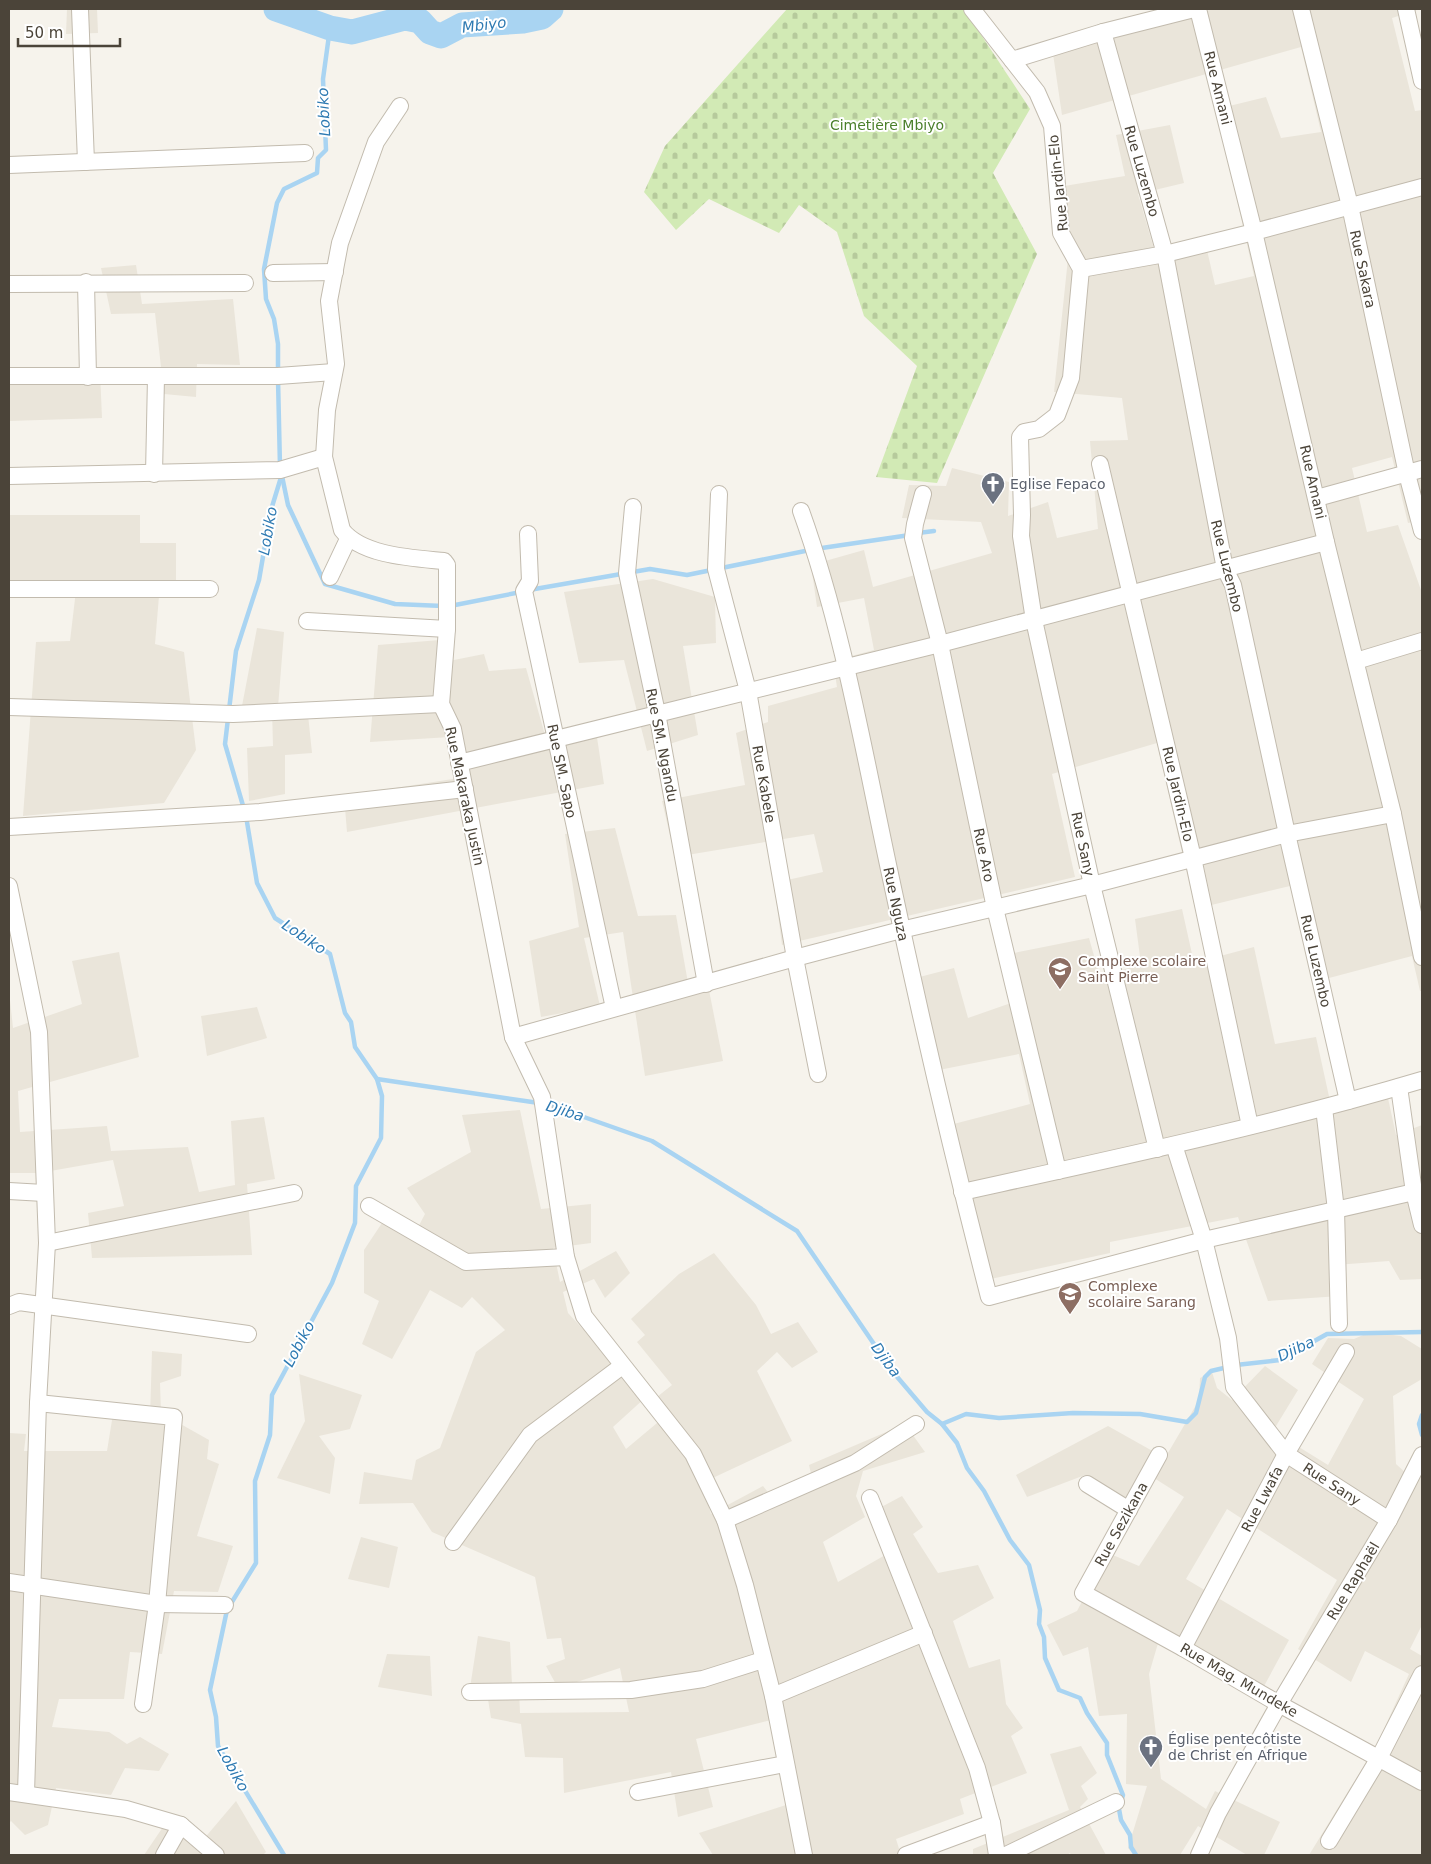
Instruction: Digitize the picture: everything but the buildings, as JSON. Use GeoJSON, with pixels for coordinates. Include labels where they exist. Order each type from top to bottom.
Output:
{"type":"FeatureCollection","features":[{"type":"Feature","properties":{"kind":"street"},"geometry":{"type":"LineString","coordinates":[[80,9],[86,162]]}},
{"type":"Feature","properties":{"kind":"street","name":"Rue Jardin-Elo"},"geometry":{"type":"LineString","coordinates":[[972,9],[1037,92],[1052,126],[1061,232],[1081,269]]}},
{"type":"Feature","properties":{"kind":"street"},"geometry":{"type":"LineString","coordinates":[[1012,60],[1103,32],[1194,9]]}},
{"type":"Feature","properties":{"kind":"street","name":"Rue Amani"},"geometry":{"type":"LineString","coordinates":[[1198,9],[1254,232],[1326,542],[1393,814],[1422,957]]}},
{"type":"Feature","properties":{"kind":"street","name":"Rue Sakara"},"geometry":{"type":"LineString","coordinates":[[1300,9],[1414,471],[1422,531]]}},
{"type":"Feature","properties":{"kind":"street"},"geometry":{"type":"LineString","coordinates":[[1406,9],[1422,81]]}},
{"type":"Feature","properties":{"kind":"street","name":"Rue Luzembo"},"geometry":{"type":"LineString","coordinates":[[1103,32],[1165,254],[1225,569],[1233,585],[1286,834],[1348,1101]]}},
{"type":"Feature","properties":{"kind":"street"},"geometry":{"type":"LineString","coordinates":[[9,707],[233,714],[440,704],[447,629],[447,566],[444,562],[387,555],[348,539],[342,530],[324,457],[327,410],[336,364],[329,301],[340,243],[376,142],[400,106]]}},
{"type":"Feature","properties":{"kind":"street"},"geometry":{"type":"LineString","coordinates":[[9,166],[305,153]]}},
{"type":"Feature","properties":{"kind":"street"},"geometry":{"type":"LineString","coordinates":[[1081,269],[1165,254],[1422,187]]}},
{"type":"Feature","properties":{"kind":"street","name":"Rue Sany"},"geometry":{"type":"LineString","coordinates":[[1081,269],[1071,378],[1057,415],[1039,429],[1024,432],[1020,437],[1021,536],[1034,620],[1092,885],[1157,1149]]}},
{"type":"Feature","properties":{"kind":"street"},"geometry":{"type":"LineString","coordinates":[[274,272],[334,272]]}},
{"type":"Feature","properties":{"kind":"street"},"geometry":{"type":"LineString","coordinates":[[86,282],[88,377]]}},
{"type":"Feature","properties":{"kind":"street"},"geometry":{"type":"LineString","coordinates":[[9,284],[245,282]]}},
{"type":"Feature","properties":{"kind":"street"},"geometry":{"type":"LineString","coordinates":[[9,376],[278,376],[334,372]]}},
{"type":"Feature","properties":{"kind":"street"},"geometry":{"type":"LineString","coordinates":[[154,474],[156,377]]}},
{"type":"Feature","properties":{"kind":"street"},"geometry":{"type":"LineString","coordinates":[[9,476],[280,470],[324,457]]}},
{"type":"Feature","properties":{"kind":"street","name":"Rue Jardin-Elo"},"geometry":{"type":"LineString","coordinates":[[1100,464],[1194,858],[1250,1126]]}},
{"type":"Feature","properties":{"kind":"street"},"geometry":{"type":"LineString","coordinates":[[1317,498],[1414,471]]}},
{"type":"Feature","properties":{"kind":"street","name":"Rue Kabele"},"geometry":{"type":"LineString","coordinates":[[719,494],[716,569],[748,691],[795,958],[818,1074]]}},
{"type":"Feature","properties":{"kind":"street","name":"Rue Aro"},"geometry":{"type":"LineString","coordinates":[[923,494],[914,531],[940,644],[995,908],[1058,1171]]}},
{"type":"Feature","properties":{"kind":"street","name":"Rue SM. Ngandu"},"geometry":{"type":"LineString","coordinates":[[633,507],[627,573],[657,713],[706,984]]}},
{"type":"Feature","properties":{"kind":"street","name":"Rue Nguza"},"geometry":{"type":"LineString","coordinates":[[801,512],[815,550],[846,666],[902,930],[962,1192],[990,1297],[1204,1240]]}},
{"type":"Feature","properties":{"kind":"street","name":"Rue SM. Sapo"},"geometry":{"type":"LineString","coordinates":[[528,534],[530,581],[524,591],[614,1008]]}},
{"type":"Feature","properties":{"kind":"street"},"geometry":{"type":"LineString","coordinates":[[330,577],[348,539]]}},
{"type":"Feature","properties":{"kind":"street"},"geometry":{"type":"LineString","coordinates":[[459,763],[940,644],[1326,542]]}},
{"type":"Feature","properties":{"kind":"street"},"geometry":{"type":"LineString","coordinates":[[9,589],[210,589]]}},
{"type":"Feature","properties":{"kind":"street"},"geometry":{"type":"LineString","coordinates":[[307,621],[447,629]]}},
{"type":"Feature","properties":{"kind":"street"},"geometry":{"type":"LineString","coordinates":[[1356,660],[1422,641]]}},
{"type":"Feature","properties":{"kind":"street","name":"Rue Makaraka Justin"},"geometry":{"type":"LineString","coordinates":[[440,704],[454,729],[513,1037],[542,1097],[566,1257],[584,1316],[693,1454],[726,1520],[745,1585],[773,1696],[804,1855]]}},
{"type":"Feature","properties":{"kind":"street"},"geometry":{"type":"LineString","coordinates":[[9,827],[260,812],[465,789]]}},
{"type":"Feature","properties":{"kind":"street"},"geometry":{"type":"LineString","coordinates":[[513,1037],[902,930],[1092,885],[1286,834],[1393,814]]}},
{"type":"Feature","properties":{"kind":"street"},"geometry":{"type":"LineString","coordinates":[[9,886],[39,1032],[47,1243],[38,1403],[26,1793]]}},
{"type":"Feature","properties":{"kind":"street"},"geometry":{"type":"LineString","coordinates":[[962,1192],[1174,1145],[1324,1108],[1422,1080]]}},
{"type":"Feature","properties":{"kind":"street"},"geometry":{"type":"LineString","coordinates":[[1399,1087],[1414,1192],[1422,1225]]}},
{"type":"Feature","properties":{"kind":"street"},"geometry":{"type":"LineString","coordinates":[[1324,1108],[1336,1210],[1339,1324]]}},
{"type":"Feature","properties":{"kind":"street","name":"Rue Sany"},"geometry":{"type":"LineString","coordinates":[[1174,1145],[1204,1240],[1228,1338],[1234,1387],[1286,1454],[1389,1520]]}},
{"type":"Feature","properties":{"kind":"street"},"geometry":{"type":"LineString","coordinates":[[9,1191],[44,1193]]}},
{"type":"Feature","properties":{"kind":"street"},"geometry":{"type":"LineString","coordinates":[[1204,1240],[1414,1192]]}},
{"type":"Feature","properties":{"kind":"street"},"geometry":{"type":"LineString","coordinates":[[47,1243],[294,1193]]}},
{"type":"Feature","properties":{"kind":"street"},"geometry":{"type":"LineString","coordinates":[[369,1206],[466,1262],[566,1257]]}},
{"type":"Feature","properties":{"kind":"street"},"geometry":{"type":"LineString","coordinates":[[9,1306],[20,1302],[248,1334]]}},
{"type":"Feature","properties":{"kind":"street","name":"Rue Lwafa"},"geometry":{"type":"LineString","coordinates":[[1183,1648],[1286,1454],[1346,1352]]}},
{"type":"Feature","properties":{"kind":"street"},"geometry":{"type":"LineString","coordinates":[[453,1542],[530,1435],[622,1366]]}},
{"type":"Feature","properties":{"kind":"street"},"geometry":{"type":"LineString","coordinates":[[38,1403],[174,1418],[157,1604],[143,1704]]}},
{"type":"Feature","properties":{"kind":"street"},"geometry":{"type":"LineString","coordinates":[[726,1520],[855,1464],[916,1424]]}},
{"type":"Feature","properties":{"kind":"street","name":"Rue Sezikana"},"geometry":{"type":"LineString","coordinates":[[1083,1593],[1159,1455]]}},
{"type":"Feature","properties":{"kind":"street","name":"Rue Raphaël"},"geometry":{"type":"LineString","coordinates":[[1198,1855],[1218,1813],[1279,1704],[1389,1520],[1422,1455]]}},
{"type":"Feature","properties":{"kind":"street"},"geometry":{"type":"LineString","coordinates":[[1087,1484],[1128,1510]]}},
{"type":"Feature","properties":{"kind":"street"},"geometry":{"type":"LineString","coordinates":[[870,1498],[977,1768],[992,1823],[997,1855]]}},
{"type":"Feature","properties":{"kind":"street"},"geometry":{"type":"LineString","coordinates":[[9,1582],[157,1604],[225,1605]]}},
{"type":"Feature","properties":{"kind":"street","name":"Rue Mag. Mundeke"},"geometry":{"type":"LineString","coordinates":[[1083,1593],[1279,1704],[1422,1782]]}},
{"type":"Feature","properties":{"kind":"street"},"geometry":{"type":"LineString","coordinates":[[773,1696],[924,1633]]}},
{"type":"Feature","properties":{"kind":"street"},"geometry":{"type":"LineString","coordinates":[[470,1692],[631,1690],[702,1679],[763,1660]]}},
{"type":"Feature","properties":{"kind":"street"},"geometry":{"type":"LineString","coordinates":[[1329,1840],[1379,1758],[1422,1674]]}},
{"type":"Feature","properties":{"kind":"street"},"geometry":{"type":"LineString","coordinates":[[638,1792],[786,1764]]}},
{"type":"Feature","properties":{"kind":"street"},"geometry":{"type":"LineString","coordinates":[[9,1792],[126,1809],[181,1825],[216,1855]]}},
{"type":"Feature","properties":{"kind":"street"},"geometry":{"type":"LineString","coordinates":[[1006,1855],[1116,1802]]}},
{"type":"Feature","properties":{"kind":"street"},"geometry":{"type":"LineString","coordinates":[[906,1855],[992,1823]]}},
{"type":"Feature","properties":{"kind":"street"},"geometry":{"type":"LineString","coordinates":[[164,1855],[181,1825]]}},
{"type":"Feature","properties":{"kind":"shaded area"},"geometry":{"type":"Polygon","coordinates":[[[67,9],[97,9],[98,33],[66,34],[67,9]]]}},
{"type":"Feature","properties":{"kind":"shaded area"},"geometry":{"type":"Polygon","coordinates":[[[1214,9],[1420,9],[1392,18],[1415,111],[1422,110],[1422,520],[1408,523],[1392,457],[1352,468],[1367,532],[1398,525],[1422,593],[1422,991],[1420,991],[1412,956],[1314,982],[1290,886],[1195,909],[1157,743],[1052,774],[1075,877],[782,945],[774,883],[823,872],[814,834],[675,857],[662,801],[745,785],[736,733],[768,722],[768,706],[837,687],[833,661],[874,650],[864,598],[817,607],[811,565],[864,550],[873,587],[992,553],[981,522],[902,518],[909,485],[946,486],[952,468],[1009,482],[1008,516],[1048,502],[1057,538],[1098,529],[1090,441],[1128,440],[1122,398],[1054,392],[1069,249],[1058,187],[1125,176],[1116,135],[1170,125],[1184,183],[1138,194],[1154,249],[1204,237],[1215,285],[1254,276],[1217,109],[1266,97],[1281,138],[1321,132],[1301,47],[1062,115],[1052,47],[1214,9]]]}},
{"type":"Feature","properties":{"kind":"shaded area"},"geometry":{"type":"Polygon","coordinates":[[[136,265],[142,304],[233,299],[240,365],[197,364],[196,397],[164,394],[155,313],[111,314],[101,268],[136,265]]]}},
{"type":"Feature","properties":{"kind":"shaded area"},"geometry":{"type":"Polygon","coordinates":[[[100,372],[102,418],[9,421],[9,373],[100,372]]]}},
{"type":"Feature","properties":{"kind":"shaded area"},"geometry":{"type":"Polygon","coordinates":[[[9,515],[140,515],[140,543],[176,543],[176,593],[159,596],[155,644],[184,652],[196,750],[164,803],[23,816],[36,642],[70,641],[77,582],[9,581],[9,515]]]}},
{"type":"Feature","properties":{"kind":"shaded area"},"geometry":{"type":"Polygon","coordinates":[[[653,579],[715,597],[716,643],[683,646],[698,735],[647,751],[624,660],[579,663],[564,592],[653,579]]]}},
{"type":"Feature","properties":{"kind":"shaded area"},"geometry":{"type":"Polygon","coordinates":[[[257,628],[284,632],[278,707],[307,705],[312,753],[285,755],[285,794],[249,801],[247,748],[273,746],[272,710],[241,711],[257,628]]]}},
{"type":"Feature","properties":{"kind":"shaded area"},"geometry":{"type":"Polygon","coordinates":[[[440,640],[444,662],[484,654],[489,671],[526,668],[545,735],[595,724],[604,784],[347,832],[344,796],[459,778],[450,737],[370,742],[378,645],[440,640]]]}},
{"type":"Feature","properties":{"kind":"shaded area"},"geometry":{"type":"Polygon","coordinates":[[[615,828],[638,916],[676,915],[688,983],[707,980],[723,1061],[645,1076],[623,932],[584,938],[600,1006],[541,1017],[529,941],[579,927],[565,834],[615,828]]]}},
{"type":"Feature","properties":{"kind":"shaded area"},"geometry":{"type":"Polygon","coordinates":[[[1182,909],[1194,963],[1254,947],[1275,1044],[1316,1037],[1330,1101],[1386,1089],[1396,1135],[1422,1125],[1422,1279],[1400,1280],[1389,1261],[1335,1265],[1340,1296],[1268,1301],[1238,1217],[1110,1242],[1110,1253],[977,1282],[946,1126],[1030,1104],[1019,1054],[929,1072],[908,980],[954,968],[968,1018],[1011,1003],[999,956],[1089,938],[1100,977],[1141,964],[1135,919],[1182,909]]]}},
{"type":"Feature","properties":{"kind":"shaded area"},"geometry":{"type":"Polygon","coordinates":[[[119,952],[139,1057],[18,1091],[20,1132],[107,1126],[111,1151],[188,1147],[199,1192],[235,1185],[231,1121],[264,1117],[275,1179],[247,1184],[252,1255],[92,1258],[88,1213],[124,1206],[113,1160],[39,1173],[9,1173],[9,991],[13,1028],[82,1004],[72,961],[119,952]]]}},
{"type":"Feature","properties":{"kind":"shaded area"},"geometry":{"type":"Polygon","coordinates":[[[257,1007],[267,1038],[207,1056],[201,1016],[257,1007]]]}},
{"type":"Feature","properties":{"kind":"shaded area"},"geometry":{"type":"Polygon","coordinates":[[[520,1110],[541,1209],[591,1204],[591,1243],[553,1248],[560,1282],[616,1251],[630,1273],[605,1298],[594,1279],[563,1292],[568,1313],[646,1397],[613,1427],[626,1449],[669,1413],[657,1397],[672,1385],[637,1342],[645,1335],[631,1319],[679,1274],[714,1253],[756,1305],[771,1334],[798,1322],[818,1352],[792,1368],[777,1352],[757,1371],[792,1441],[702,1483],[711,1514],[763,1486],[775,1501],[812,1478],[809,1465],[905,1424],[925,1452],[863,1471],[856,1496],[865,1517],[823,1542],[838,1582],[887,1554],[872,1512],[902,1496],[923,1527],[913,1534],[938,1573],[978,1565],[994,1598],[953,1621],[969,1668],[1000,1659],[1006,1704],[1023,1728],[1011,1736],[1027,1773],[960,1799],[964,1814],[896,1839],[901,1855],[713,1855],[699,1833],[789,1804],[771,1720],[696,1739],[713,1807],[678,1817],[671,1772],[564,1793],[563,1758],[525,1757],[521,1724],[491,1718],[487,1693],[470,1688],[478,1636],[510,1642],[512,1685],[519,1688],[520,1713],[629,1712],[620,1668],[558,1688],[546,1666],[565,1659],[561,1638],[547,1639],[535,1577],[432,1532],[413,1503],[359,1504],[364,1472],[412,1480],[416,1460],[440,1448],[476,1352],[505,1330],[472,1297],[462,1308],[430,1290],[392,1359],[362,1344],[379,1301],[364,1293],[364,1250],[386,1217],[415,1233],[425,1214],[407,1188],[471,1152],[462,1115],[520,1110]]]}},
{"type":"Feature","properties":{"kind":"shaded area"},"geometry":{"type":"Polygon","coordinates":[[[1370,1332],[1401,1336],[1422,1349],[1422,1379],[1393,1396],[1396,1464],[1407,1474],[1422,1461],[1422,1625],[1410,1649],[1422,1656],[1422,1855],[1309,1855],[1376,1746],[1409,1674],[1365,1651],[1351,1682],[1298,1649],[1337,1580],[1227,1509],[1186,1579],[1289,1640],[1263,1688],[1161,1633],[1149,1674],[1161,1779],[1206,1809],[1215,1791],[1280,1822],[1264,1855],[1247,1855],[1198,1826],[1180,1855],[1134,1855],[1128,1848],[1147,1786],[1126,1784],[1127,1714],[1099,1716],[1088,1647],[1063,1656],[1047,1625],[1077,1611],[1108,1553],[1139,1566],[1184,1497],[1154,1478],[1134,1508],[1085,1475],[1027,1497],[1016,1475],[1108,1426],[1165,1458],[1199,1400],[1200,1378],[1212,1372],[1217,1388],[1232,1400],[1265,1366],[1298,1390],[1273,1431],[1328,1465],[1364,1399],[1312,1364],[1328,1338],[1354,1339],[1370,1332]]]}},
{"type":"Feature","properties":{"kind":"shaded area"},"geometry":{"type":"Polygon","coordinates":[[[152,1351],[182,1354],[181,1376],[160,1383],[161,1413],[209,1440],[207,1459],[219,1464],[197,1536],[233,1546],[218,1592],[174,1591],[162,1654],[130,1652],[124,1699],[59,1699],[52,1727],[109,1732],[127,1744],[140,1737],[169,1754],[159,1771],[125,1768],[111,1795],[56,1788],[48,1825],[25,1835],[11,1821],[9,1823],[9,1433],[26,1434],[24,1451],[107,1451],[113,1414],[150,1418],[152,1351]]]}},
{"type":"Feature","properties":{"kind":"shaded area"},"geometry":{"type":"Polygon","coordinates":[[[299,1374],[362,1395],[350,1429],[319,1436],[335,1458],[330,1494],[277,1478],[305,1421],[299,1374]]]}},
{"type":"Feature","properties":{"kind":"shaded area"},"geometry":{"type":"Polygon","coordinates":[[[361,1537],[398,1547],[389,1588],[348,1579],[361,1537]]]}},
{"type":"Feature","properties":{"kind":"shaded area"},"geometry":{"type":"Polygon","coordinates":[[[387,1654],[430,1656],[432,1696],[378,1687],[387,1654]]]}},
{"type":"Feature","properties":{"kind":"shaded area"},"geometry":{"type":"Polygon","coordinates":[[[1081,1746],[1097,1773],[1081,1786],[1088,1799],[1080,1807],[1106,1855],[1071,1855],[1070,1853],[1067,1855],[973,1855],[973,1849],[1069,1810],[1050,1754],[1081,1746]]]}},
{"type":"Feature","properties":{"kind":"shaded area"},"geometry":{"type":"Polygon","coordinates":[[[236,1801],[266,1852],[263,1855],[144,1855],[165,1824],[197,1847],[236,1801]]]}},
{"type":"Feature","properties":{"kind":"green space","name":"Cimetière Mbiyo"},"geometry":{"type":"Polygon","coordinates":[[[787,9],[964,9],[1030,109],[993,173],[1037,254],[937,483],[876,477],[917,366],[864,316],[837,232],[799,205],[779,233],[709,199],[676,230],[644,192],[665,146],[787,9]]]}},
{"type":"Feature","properties":{"kind":"waterway","name":"Mbiyo"},"geometry":{"type":"LineString","coordinates":[[276,9],[330,28],[352,32],[405,18],[420,21],[430,32],[441,36],[462,25],[523,21],[542,17],[551,9]]}},
{"type":"Feature","properties":{"kind":"waterway","name":"Lobiko"},"geometry":{"type":"LineString","coordinates":[[278,372],[278,344],[274,319],[266,299],[264,269],[277,203],[284,189],[317,173],[318,158],[326,150],[323,79],[330,28]]}},
{"type":"Feature","properties":{"kind":"waterway","name":"Lobiko"},"geometry":{"type":"LineString","coordinates":[[278,379],[280,467]]}},
{"type":"Feature","properties":{"kind":"waterway","name":"Lobiko"},"geometry":{"type":"LineString","coordinates":[[244,809],[225,744],[236,651],[259,580],[271,510],[282,474]]}},
{"type":"Feature","properties":{"kind":"waterway"},"geometry":{"type":"LineString","coordinates":[[282,476],[288,505],[325,584],[395,604],[443,606]]}},
{"type":"Feature","properties":{"kind":"waterway"},"geometry":{"type":"LineString","coordinates":[[918,533],[934,531]]}},
{"type":"Feature","properties":{"kind":"waterway"},"geometry":{"type":"LineString","coordinates":[[529,590],[650,569],[687,575],[815,549],[910,535]]}},
{"type":"Feature","properties":{"kind":"waterway"},"geometry":{"type":"LineString","coordinates":[[450,606],[521,592]]}},
{"type":"Feature","properties":{"kind":"waterway","name":"Lobiko"},"geometry":{"type":"LineString","coordinates":[[246,816],[257,883],[275,918],[330,954],[345,1013],[351,1022],[355,1047],[377,1079],[382,1096],[381,1138],[356,1186],[355,1223],[332,1283],[272,1395],[270,1435],[255,1481],[256,1563],[227,1610],[210,1690],[216,1717],[218,1746],[284,1855]]}},
{"type":"Feature","properties":{"kind":"waterway","name":"Djiba"},"geometry":{"type":"LineString","coordinates":[[377,1079],[539,1103]]}},
{"type":"Feature","properties":{"kind":"waterway","name":"Djiba"},"geometry":{"type":"LineString","coordinates":[[547,1104],[652,1141],[797,1231],[893,1372],[927,1412],[942,1424],[957,1443],[967,1468],[984,1491],[1010,1540],[1029,1565],[1040,1610],[1039,1624],[1044,1637],[1045,1658],[1059,1690],[1080,1698],[1087,1713],[1107,1743],[1107,1755],[1123,1795],[1119,1809],[1121,1820],[1130,1835],[1131,1847],[1136,1855]]}},
{"type":"Feature","properties":{"kind":"waterway","name":"Djiba"},"geometry":{"type":"LineString","coordinates":[[1236,1365],[1280,1360],[1327,1334],[1422,1332]]}},
{"type":"Feature","properties":{"kind":"waterway","name":"Djiba"},"geometry":{"type":"LineString","coordinates":[[942,1424],[966,1414],[999,1418],[1073,1413],[1140,1414],[1187,1422],[1196,1413],[1205,1377],[1211,1371],[1228,1367]]}},
{"type":"Feature","properties":{"kind":"waterway"},"geometry":{"type":"LineString","coordinates":[[1422,1415],[1419,1424],[1422,1435]]}},
{"type":"Feature","properties":{"kind":"place","name":"Eglise Fepaco"},"geometry":{"type":"Point","coordinates":[993,505]}},
{"type":"Feature","properties":{"kind":"place","name":"Complexe scolaire Saint Pierre"},"geometry":{"type":"Point","coordinates":[1060,990]}},
{"type":"Feature","properties":{"kind":"place","name":"Complexe scolaire Sarang"},"geometry":{"type":"Point","coordinates":[1070,1315]}},
{"type":"Feature","properties":{"kind":"place","name":"Église pentecôtiste de Christ en Afrique"},"geometry":{"type":"Point","coordinates":[1151,1768]}}]}
